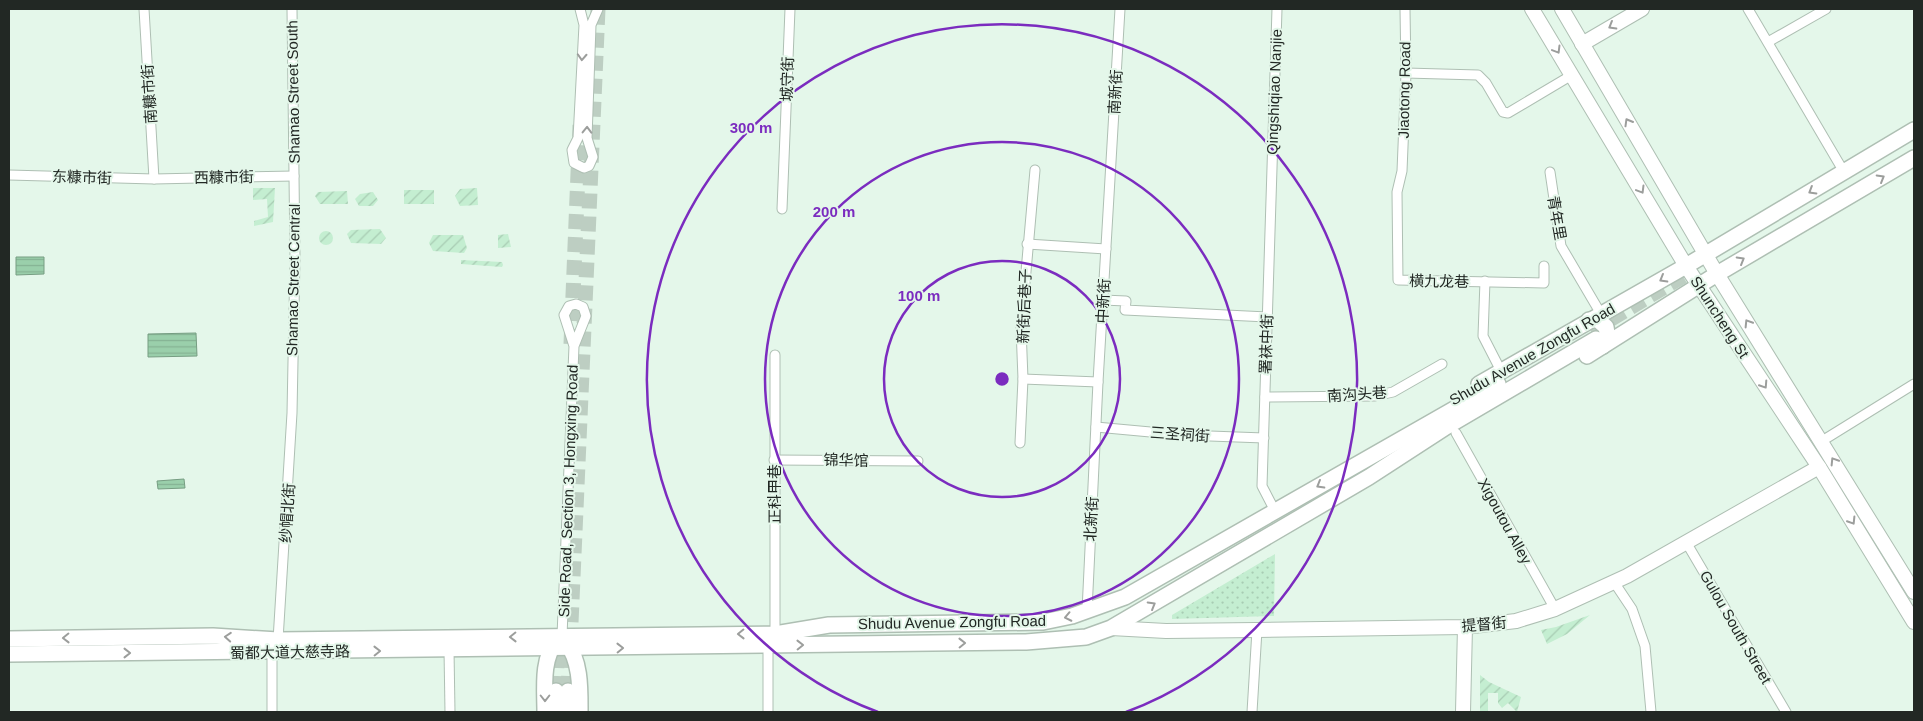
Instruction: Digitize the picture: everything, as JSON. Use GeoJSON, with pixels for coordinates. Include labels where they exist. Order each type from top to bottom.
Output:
{"type":"FeatureCollection","features":[{"type":"Feature","properties":{"kind":"main road","name":"Shuncheng St"},"geometry":{"type":"LineString","coordinates":[[1532,9],[1686,266],[1819,467],[1914,622]]}},
{"type":"Feature","properties":{"kind":"main road","name":"Shuncheng St"},"geometry":{"type":"LineString","coordinates":[[1562,9],[1717,274],[1914,592]]}},
{"type":"Feature","properties":{"kind":"main road"},"geometry":{"type":"LineString","coordinates":[[1582,44],[1642,9]]}},
{"type":"Feature","properties":{"kind":"main road","name":"Shudu Avenue Zongfu Road"},"geometry":{"type":"LineString","coordinates":[[566,642],[771,640],[1055,641],[1086,637],[1111,628],[1370,477],[1456,432],[1686,266],[1914,130]]}},
{"type":"Feature","properties":{"kind":"main road","name":"Shudu Avenue Zongfu Road"},"geometry":{"type":"LineString","coordinates":[[1362,461],[1436,410],[1501,371],[1699,286],[1914,160]]}},
{"type":"Feature","properties":{"kind":"main road","name":"Shudu Avenue Zongfu Road"},"geometry":{"type":"LineString","coordinates":[[771,640],[829,625],[1043,622],[1088,611],[1126,597],[1362,461],[1596,330]]}},
{"type":"Feature","properties":{"kind":"main road","name":"Shudu Avenue Zongfu Road"},"geometry":{"type":"LineString","coordinates":[[1370,477],[1596,330]]}},
{"type":"Feature","properties":{"kind":"main road","name":"提督街"},"geometry":{"type":"LineString","coordinates":[[1111,628],[1166,631],[1465,627],[1516,622],[1555,609],[1614,582],[1819,467]]}},
{"type":"Feature","properties":{"kind":"main road"},"geometry":{"type":"LineString","coordinates":[[1463,712],[1465,627]]}},
{"type":"Feature","properties":{"kind":"main road","name":"蜀都大道大慈寺路"},"geometry":{"type":"LineString","coordinates":[[9,639],[212,636],[275,646],[449,650],[550,648],[566,642]]}},
{"type":"Feature","properties":{"kind":"main road"},"geometry":{"type":"LineString","coordinates":[[566,642],[580,679],[580,712]]}},
{"type":"Feature","properties":{"kind":"main road","name":"蜀都大道大慈寺路"},"geometry":{"type":"LineString","coordinates":[[9,654],[275,646],[566,642]]}},
{"type":"Feature","properties":{"kind":"main road"},"geometry":{"type":"LineString","coordinates":[[545,712],[545,680],[550,648]]}},
{"type":"Feature","properties":{"kind":"main road"},"geometry":{"type":"LineString","coordinates":[[556,712],[562,691],[568,712]]}},
{"type":"Feature","properties":{"kind":"street","name":"南糠市街"},"geometry":{"type":"LineString","coordinates":[[144,9],[154,179]]}},
{"type":"Feature","properties":{"kind":"street","name":"Shamao Street South"},"geometry":{"type":"LineString","coordinates":[[292,9],[294,176]]}},
{"type":"Feature","properties":{"kind":"street"},"geometry":{"type":"LineString","coordinates":[[580,9],[584,25],[578,138],[572,155],[574,163],[584,168],[589,166],[593,157],[588,142],[591,25],[598,9]]}},
{"type":"Feature","properties":{"kind":"street","name":"城守街"},"geometry":{"type":"LineString","coordinates":[[782,209],[790,9]]}},
{"type":"Feature","properties":{"kind":"street","name":"南新街"},"geometry":{"type":"LineString","coordinates":[[1111,174],[1120,9]]}},
{"type":"Feature","properties":{"kind":"street","name":"Qingshiqiao Nanjie"},"geometry":{"type":"LineString","coordinates":[[1271,175],[1277,9]]}},
{"type":"Feature","properties":{"kind":"street","name":"Jiaotong Road"},"geometry":{"type":"LineString","coordinates":[[1402,171],[1406,73],[1405,9]]}},
{"type":"Feature","properties":{"kind":"street"},"geometry":{"type":"LineString","coordinates":[[1748,9],[1844,172]]}},
{"type":"Feature","properties":{"kind":"street"},"geometry":{"type":"LineString","coordinates":[[1768,42],[1826,9]]}},
{"type":"Feature","properties":{"kind":"street"},"geometry":{"type":"LineString","coordinates":[[1406,73],[1478,75],[1486,83],[1503,112],[1508,113],[1572,75]]}},
{"type":"Feature","properties":{"kind":"street","name":"新街后巷子"},"geometry":{"type":"LineString","coordinates":[[1020,443],[1023,379],[1021,328],[1035,170]]}},
{"type":"Feature","properties":{"kind":"street","name":"横九龙巷"},"geometry":{"type":"LineString","coordinates":[[1402,171],[1398,192],[1398,280],[1544,283],[1544,266]]}},
{"type":"Feature","properties":{"kind":"street","name":"青年里"},"geometry":{"type":"LineString","coordinates":[[1550,172],[1561,246],[1596,330]]}},
{"type":"Feature","properties":{"kind":"street","name":"东糠市街"},"geometry":{"type":"LineString","coordinates":[[9,174],[154,179]]}},
{"type":"Feature","properties":{"kind":"street","name":"中新街"},"geometry":{"type":"LineString","coordinates":[[1096,428],[1111,174]]}},
{"type":"Feature","properties":{"kind":"street","name":"署袜中街"},"geometry":{"type":"LineString","coordinates":[[1271,175],[1262,486],[1275,511]]}},
{"type":"Feature","properties":{"kind":"street","name":"西糠市街"},"geometry":{"type":"LineString","coordinates":[[154,179],[294,176]]}},
{"type":"Feature","properties":{"kind":"street","name":"Shamao Street Central"},"geometry":{"type":"LineString","coordinates":[[292,385],[295,258],[294,176]]}},
{"type":"Feature","properties":{"kind":"street"},"geometry":{"type":"LineString","coordinates":[[1027,244],[1106,249]]}},
{"type":"Feature","properties":{"kind":"street"},"geometry":{"type":"LineString","coordinates":[[1484,281],[1483,336],[1501,371]]}},
{"type":"Feature","properties":{"kind":"street"},"geometry":{"type":"LineString","coordinates":[[1103,300],[1126,301],[1125,310],[1267,317]]}},
{"type":"Feature","properties":{"kind":"street","name":"Side Road, Section 3, Hongxing Road"},"geometry":{"type":"LineString","coordinates":[[566,642],[574,346]]}},
{"type":"Feature","properties":{"kind":"street","name":"正科甲巷"},"geometry":{"type":"LineString","coordinates":[[768,712],[771,640],[775,355]]}},
{"type":"Feature","properties":{"kind":"street","name":"南沟头巷"},"geometry":{"type":"LineString","coordinates":[[1265,397],[1375,396],[1393,392],[1442,364]]}},
{"type":"Feature","properties":{"kind":"street"},"geometry":{"type":"LineString","coordinates":[[1023,379],[1098,382]]}},
{"type":"Feature","properties":{"kind":"street"},"geometry":{"type":"LineString","coordinates":[[1822,441],[1914,384]]}},
{"type":"Feature","properties":{"kind":"street","name":"纱帽北街"},"geometry":{"type":"LineString","coordinates":[[272,712],[275,646],[289,488],[292,385]]}},
{"type":"Feature","properties":{"kind":"street","name":"三圣祠街"},"geometry":{"type":"LineString","coordinates":[[1096,428],[1184,435],[1264,438]]}},
{"type":"Feature","properties":{"kind":"street","name":"北新街"},"geometry":{"type":"LineString","coordinates":[[1088,611],[1096,428]]}},
{"type":"Feature","properties":{"kind":"street","name":"Xigoutou Alley"},"geometry":{"type":"LineString","coordinates":[[1456,432],[1555,609]]}},
{"type":"Feature","properties":{"kind":"street","name":"锦华馆"},"geometry":{"type":"LineString","coordinates":[[774,460],[918,461]]}},
{"type":"Feature","properties":{"kind":"street","name":"Gulou South Street"},"geometry":{"type":"LineString","coordinates":[[1686,542],[1786,712]]}},
{"type":"Feature","properties":{"kind":"street"},"geometry":{"type":"LineString","coordinates":[[1614,582],[1632,609],[1645,646],[1651,712]]}},
{"type":"Feature","properties":{"kind":"street"},"geometry":{"type":"LineString","coordinates":[[1252,712],[1257,630]]}},
{"type":"Feature","properties":{"kind":"street"},"geometry":{"type":"LineString","coordinates":[[449,650],[450,712]]}},
{"type":"Feature","properties":{"kind":"shaded area"},"geometry":{"type":"Polygon","coordinates":[[[253,188],[275,188],[273,222],[254,226],[254,221],[268,217],[267,199],[253,200],[253,188]]]}},
{"type":"Feature","properties":{"kind":"shaded area"},"geometry":{"type":"Polygon","coordinates":[[[477,188],[478,205],[460,206],[455,196],[460,189],[477,188]]]}},
{"type":"Feature","properties":{"kind":"shaded area"},"geometry":{"type":"Polygon","coordinates":[[[404,190],[434,190],[434,204],[404,204],[404,190]]]}},
{"type":"Feature","properties":{"kind":"shaded area"},"geometry":{"type":"Polygon","coordinates":[[[347,191],[348,204],[320,204],[315,196],[318,192],[347,191]]]}},
{"type":"Feature","properties":{"kind":"shaded area"},"geometry":{"type":"Polygon","coordinates":[[[373,192],[378,200],[373,206],[359,206],[355,199],[360,194],[373,192]]]}},
{"type":"Feature","properties":{"kind":"shaded area"},"geometry":{"type":"Polygon","coordinates":[[[380,229],[386,238],[381,244],[351,243],[347,234],[351,230],[380,229]]]}},
{"type":"Feature","properties":{"kind":"shaded area"},"geometry":{"type":"Polygon","coordinates":[[[323,231],[329,231],[333,238],[329,245],[323,245],[319,241],[319,235],[323,231]]]}},
{"type":"Feature","properties":{"kind":"shaded area"},"geometry":{"type":"Polygon","coordinates":[[[508,234],[511,247],[498,248],[498,235],[508,234]]]}},
{"type":"Feature","properties":{"kind":"shaded area"},"geometry":{"type":"Polygon","coordinates":[[[433,235],[463,235],[467,248],[464,253],[433,251],[429,243],[433,235]]]}},
{"type":"Feature","properties":{"kind":"shaded area"},"geometry":{"type":"Polygon","coordinates":[[[16,257],[44,257],[44,274],[16,275],[16,257]]]}},
{"type":"Feature","properties":{"kind":"shaded area"},"geometry":{"type":"Polygon","coordinates":[[[461,260],[502,262],[503,265],[502,267],[461,264],[461,260]]]}},
{"type":"Feature","properties":{"kind":"shaded area"},"geometry":{"type":"Polygon","coordinates":[[[196,333],[197,356],[148,357],[148,334],[196,333]]]}},
{"type":"Feature","properties":{"kind":"shaded area"},"geometry":{"type":"Polygon","coordinates":[[[184,479],[185,488],[158,489],[157,481],[184,479]]]}},
{"type":"Feature","properties":{"kind":"shaded area"},"geometry":{"type":"Polygon","coordinates":[[[1275,554],[1274,616],[1172,619],[1172,615],[1275,554]]]}},
{"type":"Feature","properties":{"kind":"shaded area"},"geometry":{"type":"Polygon","coordinates":[[[1590,615],[1567,634],[1547,644],[1541,630],[1556,627],[1590,615]]]}},
{"type":"Feature","properties":{"kind":"shaded area"},"geometry":{"type":"Polygon","coordinates":[[[1480,675],[1489,682],[1521,697],[1517,712],[1508,703],[1502,708],[1498,703],[1498,693],[1488,693],[1488,712],[1480,712],[1480,675]]]}},
{"type":"Feature","properties":{"kind":"tunnel"},"geometry":{"type":"LineString","coordinates":[[568,691],[598,9]]}},
{"type":"Feature","properties":{"kind":"tunnel"},"geometry":{"type":"LineString","coordinates":[[571,344],[580,125]]}},
{"type":"Feature","properties":{"kind":"tunnel"},"geometry":{"type":"LineString","coordinates":[[1591,331],[1690,272]]}},
{"type":"Feature","properties":{"kind":"tunnel"},"geometry":{"type":"LineString","coordinates":[[556,691],[558,635]]}}]}
